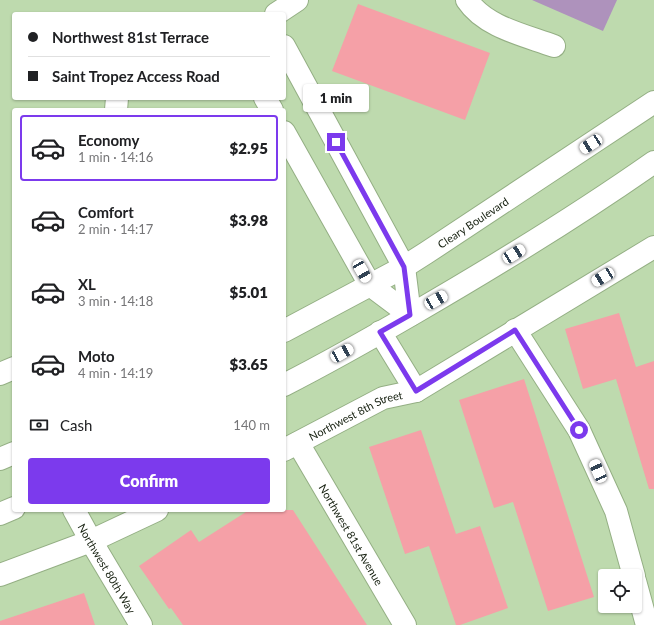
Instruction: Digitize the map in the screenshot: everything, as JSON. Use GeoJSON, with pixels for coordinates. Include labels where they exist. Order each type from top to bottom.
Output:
{"type":"FeatureCollection","features":[{"type":"Feature","properties":{"kind":"street"},"geometry":{"type":"LineString","coordinates":[[279,12],[297,0]]}},
{"type":"Feature","properties":{"kind":"street"},"geometry":{"type":"LineString","coordinates":[[467,0],[473,10],[493,24],[554,46]]}},
{"type":"Feature","properties":{"kind":"street"},"geometry":{"type":"LineString","coordinates":[[286,55],[291,76],[404,267],[410,315]]}},
{"type":"Feature","properties":{"kind":"street","name":"Cleary Boulevard"},"geometry":{"type":"LineString","coordinates":[[286,330],[404,267],[654,102]]}},
{"type":"Feature","properties":{"kind":"street"},"geometry":{"type":"LineString","coordinates":[[286,136],[370,285],[410,315]]}},
{"type":"Feature","properties":{"kind":"street"},"geometry":{"type":"LineString","coordinates":[[286,384],[488,270],[566,221],[654,162]]}},
{"type":"Feature","properties":{"kind":"street","name":"Northwest 8th Street"},"geometry":{"type":"LineString","coordinates":[[291,447],[383,398],[416,391],[654,247]]}},
{"type":"Feature","properties":{"kind":"street"},"geometry":{"type":"LineString","coordinates":[[515,330],[579,430],[616,511],[632,569]]}},
{"type":"Feature","properties":{"kind":"street"},"geometry":{"type":"LineString","coordinates":[[380,332],[416,391]]}},
{"type":"Feature","properties":{"kind":"street"},"geometry":{"type":"LineString","coordinates":[[0,374],[12,369]]}},
{"type":"Feature","properties":{"kind":"street","name":"Northwest 81st Avenue"},"geometry":{"type":"LineString","coordinates":[[291,447],[405,625]]}},
{"type":"Feature","properties":{"kind":"street"},"geometry":{"type":"LineString","coordinates":[[0,459],[12,454]]}},
{"type":"Feature","properties":{"kind":"street"},"geometry":{"type":"LineString","coordinates":[[0,514],[12,509]]}},
{"type":"Feature","properties":{"kind":"street","name":"Northwest 80th Way"},"geometry":{"type":"LineString","coordinates":[[75,512],[141,625]]}},
{"type":"Feature","properties":{"kind":"street"},"geometry":{"type":"LineString","coordinates":[[0,575],[91,541],[153,512]]}},
{"type":"Feature","properties":{"kind":"street"},"geometry":{"type":"LineString","coordinates":[[642,607],[647,625]]}},
{"type":"Feature","properties":{"kind":"shaded area"},"geometry":{"type":"Polygon","coordinates":[[[532,0],[617,0],[603,31],[532,0]]]}},
{"type":"Feature","properties":{"kind":"building"},"geometry":{"type":"Polygon","coordinates":[[[358,4],[490,53],[465,120],[332,71],[358,4]]]}},
{"type":"Feature","properties":{"kind":"building"},"geometry":{"type":"Polygon","coordinates":[[[619,313],[636,367],[654,361],[654,489],[649,489],[616,379],[583,389],[565,329],[619,313]]]}},
{"type":"Feature","properties":{"kind":"building"},"geometry":{"type":"Polygon","coordinates":[[[524,379],[594,597],[548,611],[513,502],[494,508],[459,400],[524,379]]]}},
{"type":"Feature","properties":{"kind":"building"},"geometry":{"type":"Polygon","coordinates":[[[421,430],[456,534],[480,526],[508,608],[460,625],[456,625],[429,546],[405,554],[369,447],[421,430]]]}},
{"type":"Feature","properties":{"kind":"building"},"geometry":{"type":"Polygon","coordinates":[[[286,510],[293,510],[367,625],[183,625],[171,608],[169,609],[139,566],[191,530],[199,542],[246,512],[286,512],[286,510]]]}},
{"type":"Feature","properties":{"kind":"building"},"geometry":{"type":"Polygon","coordinates":[[[84,593],[95,625],[0,625],[0,621],[84,593]]]}},
{"type":"Feature","properties":{"kind":"route"},"geometry":{"type":"LineString","coordinates":[[336,142],[404,267],[410,315],[380,332],[416,391],[515,330],[579,430]]}}]}
